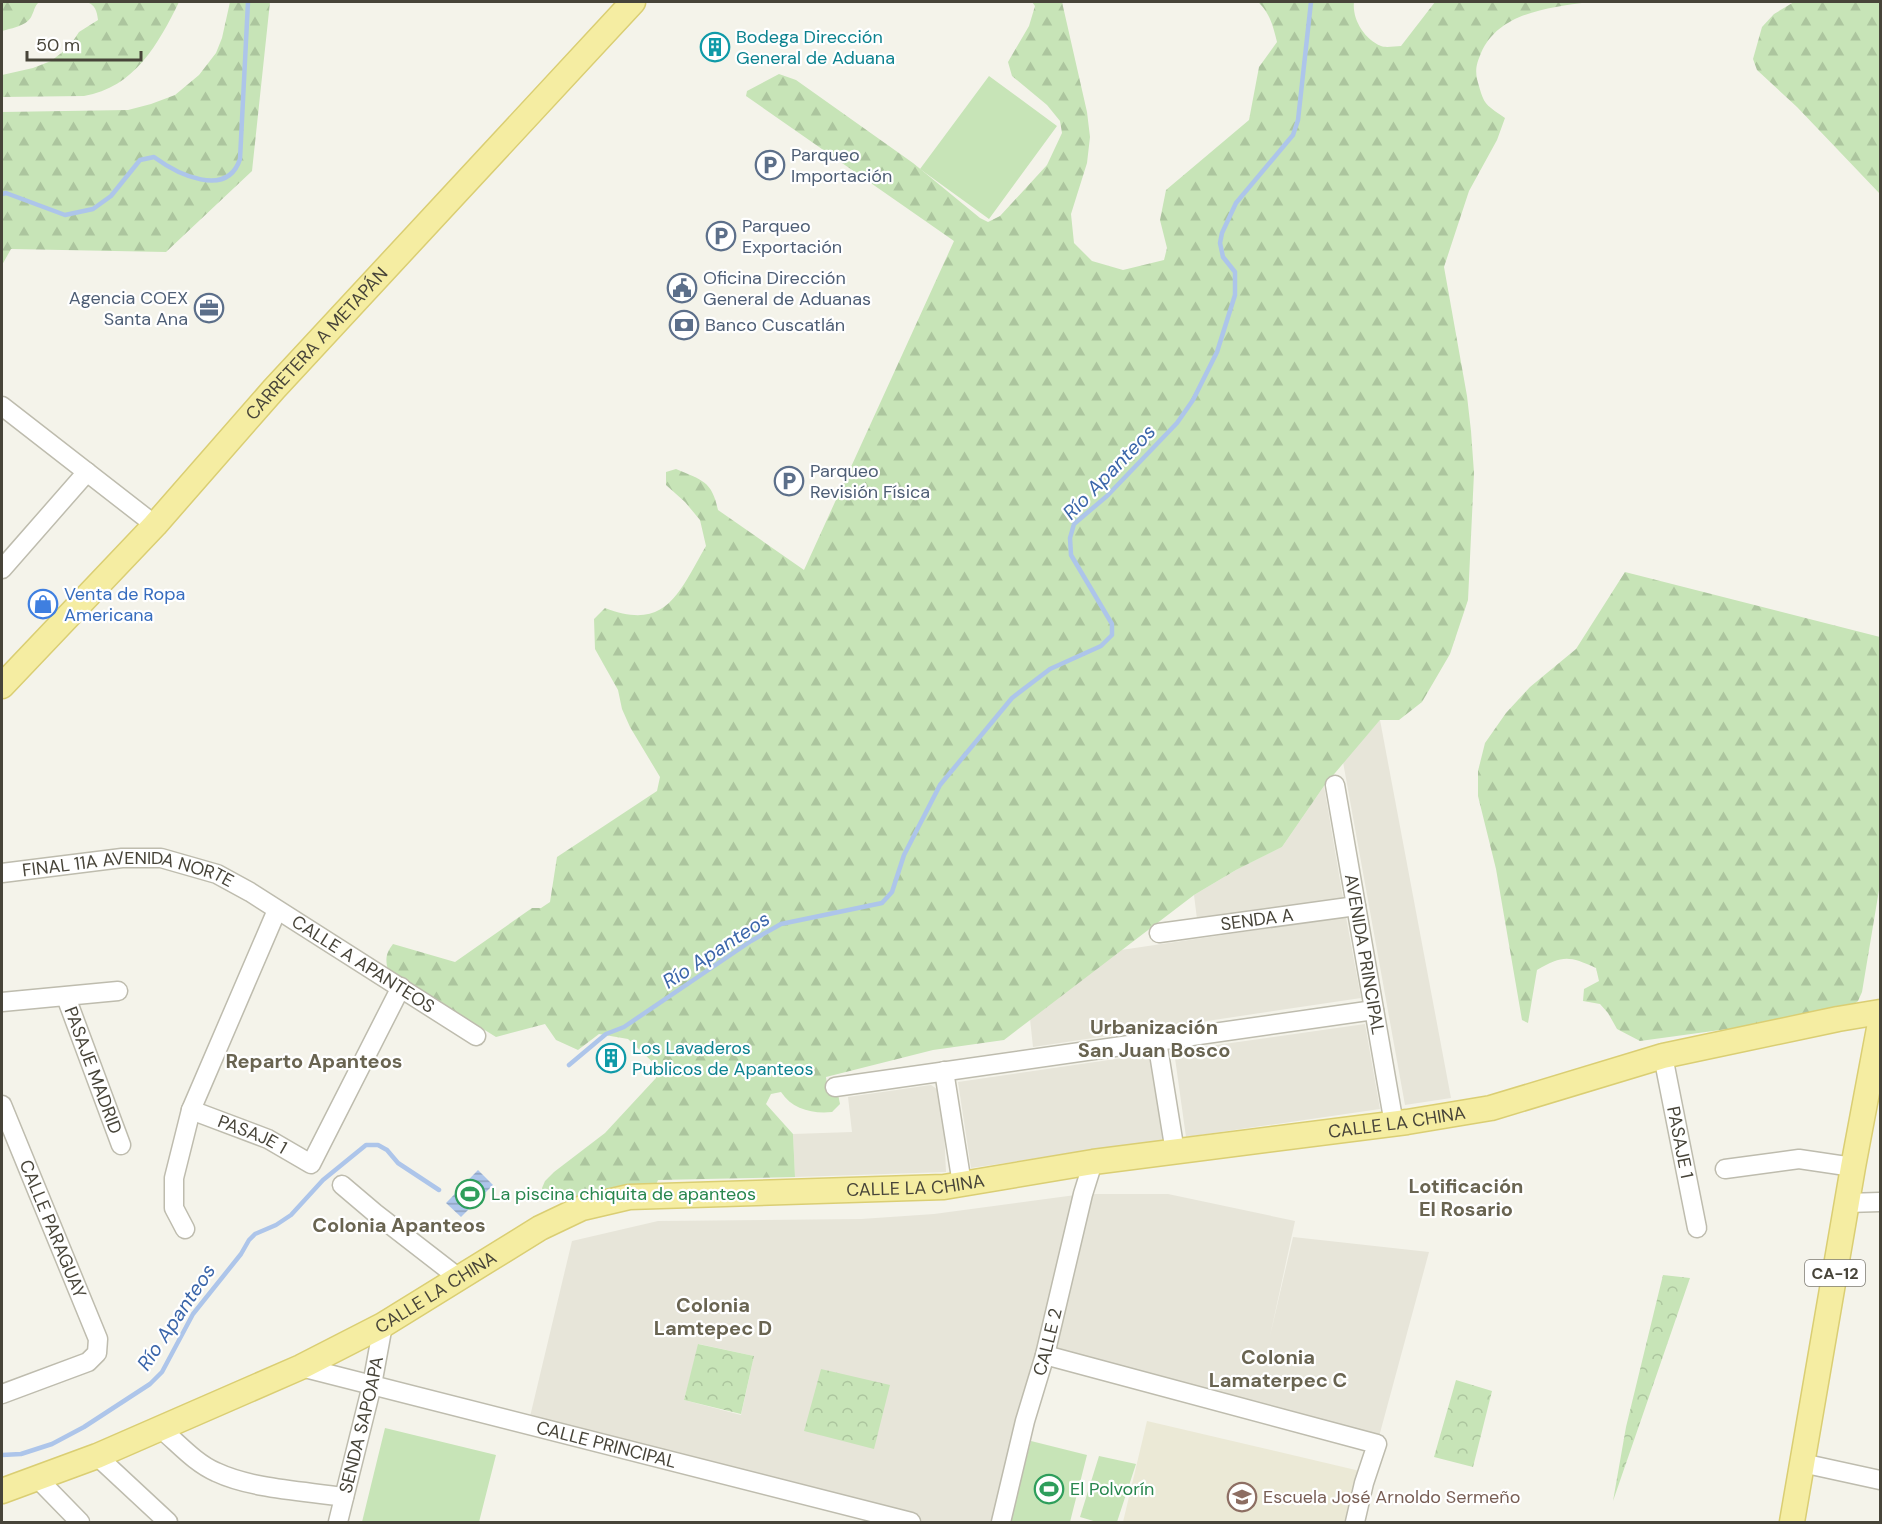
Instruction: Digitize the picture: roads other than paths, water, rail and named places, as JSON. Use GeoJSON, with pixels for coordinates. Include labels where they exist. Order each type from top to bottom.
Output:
{"type":"FeatureCollection","features":[{"type":"Feature","properties":{"kind":"main road","name":"CARRETERA A METAPÁN"},"geometry":{"type":"LineString","coordinates":[[2,686],[155,525],[338,320],[633,2]]}},
{"type":"Feature","properties":{"kind":"main road","name":"CALLE LA CHINA"},"geometry":{"type":"LineString","coordinates":[[2,1491],[97,1456],[302,1367],[383,1325],[540,1228],[582,1208],[629,1197],[944,1187],[1093,1162],[1394,1124],[1491,1108],[1663,1056],[1881,1012]]}},
{"type":"Feature","properties":{"kind":"main road","name":"CA-12"},"geometry":{"type":"LineString","coordinates":[[1792,1522],[1853,1167],[1881,1023]]}},
{"type":"Feature","properties":{"kind":"street"},"geometry":{"type":"LineString","coordinates":[[2,406],[155,525]]}},
{"type":"Feature","properties":{"kind":"street"},"geometry":{"type":"LineString","coordinates":[[2,569],[87,472]]}},
{"type":"Feature","properties":{"kind":"street","name":"AVENIDA PRINCIPAL"},"geometry":{"type":"LineString","coordinates":[[1335,785],[1394,1124]]}},
{"type":"Feature","properties":{"kind":"street","name":"FINAL 11A AVENIDA NORTE"},"geometry":{"type":"LineString","coordinates":[[2,873],[122,858],[161,858],[217,873],[250,892]]}},
{"type":"Feature","properties":{"kind":"street","name":"CALLE A APANTEOS"},"geometry":{"type":"LineString","coordinates":[[250,892],[476,1036]]}},
{"type":"Feature","properties":{"kind":"street","name":"SENDA A"},"geometry":{"type":"LineString","coordinates":[[1159,933],[1356,906]]}},
{"type":"Feature","properties":{"kind":"street"},"geometry":{"type":"LineString","coordinates":[[185,1229],[174,1209],[174,1178],[191,1110],[277,910]]}},
{"type":"Feature","properties":{"kind":"street","name":"PASAJE 1"},"geometry":{"type":"LineString","coordinates":[[191,1110],[268,1139],[311,1164],[401,987]]}},
{"type":"Feature","properties":{"kind":"street"},"geometry":{"type":"LineString","coordinates":[[2,1002],[118,991]]}},
{"type":"Feature","properties":{"kind":"street","name":"PASAJE MADRID"},"geometry":{"type":"LineString","coordinates":[[66,997],[122,1144]]}},
{"type":"Feature","properties":{"kind":"street"},"geometry":{"type":"LineString","coordinates":[[836,1087],[1374,1010]]}},
{"type":"Feature","properties":{"kind":"street"},"geometry":{"type":"LineString","coordinates":[[1157,1041],[1175,1152]]}},
{"type":"Feature","properties":{"kind":"street","name":"PASAJE 1"},"geometry":{"type":"LineString","coordinates":[[1663,1056],[1697,1228]]}},
{"type":"Feature","properties":{"kind":"street"},"geometry":{"type":"LineString","coordinates":[[944,1071],[963,1184]]}},
{"type":"Feature","properties":{"kind":"street","name":"CALLE PARAGUAY"},"geometry":{"type":"LineString","coordinates":[[2,1105],[98,1339],[97,1353],[88,1362],[2,1394]]}},
{"type":"Feature","properties":{"kind":"street"},"geometry":{"type":"LineString","coordinates":[[1725,1169],[1799,1159],[1853,1167]]}},
{"type":"Feature","properties":{"kind":"street","name":"CALLE 2"},"geometry":{"type":"LineString","coordinates":[[1001,1522],[1093,1162]]}},
{"type":"Feature","properties":{"kind":"street"},"geometry":{"type":"LineString","coordinates":[[342,1185],[459,1278]]}},
{"type":"Feature","properties":{"kind":"street"},"geometry":{"type":"LineString","coordinates":[[1847,1203],[1881,1202]]}},
{"type":"Feature","properties":{"kind":"street","name":"SENDA SAPOAPA"},"geometry":{"type":"LineString","coordinates":[[338,1522],[372,1385],[383,1325]]}},
{"type":"Feature","properties":{"kind":"street"},"geometry":{"type":"LineString","coordinates":[[1045,1355],[1377,1444],[1355,1522]]}},
{"type":"Feature","properties":{"kind":"street","name":"CALLE PRINCIPAL"},"geometry":{"type":"LineString","coordinates":[[302,1367],[911,1522]]}},
{"type":"Feature","properties":{"kind":"street"},"geometry":{"type":"LineString","coordinates":[[161,1428],[191,1455],[215,1472],[242,1481],[344,1497]]}},
{"type":"Feature","properties":{"kind":"street"},"geometry":{"type":"LineString","coordinates":[[97,1456],[168,1522]]}},
{"type":"Feature","properties":{"kind":"street"},"geometry":{"type":"LineString","coordinates":[[1802,1463],[1881,1480]]}},
{"type":"Feature","properties":{"kind":"street"},"geometry":{"type":"LineString","coordinates":[[36,1478],[80,1522]]}},
{"type":"Feature","properties":{"kind":"water","name":"La piscina chiquita de apanteos"},"geometry":{"type":"Polygon","coordinates":[[[478,1170],[493,1185],[461,1217],[446,1203],[478,1170]]]}},
{"type":"Feature","properties":{"kind":"waterway"},"geometry":{"type":"LineString","coordinates":[[2,194],[6,193],[65,215],[93,209],[111,196],[140,160],[154,157],[175,170],[201,179],[224,178],[234,171],[240,159],[248,2]]}},
{"type":"Feature","properties":{"kind":"waterway","name":"Río Apanteos"},"geometry":{"type":"LineString","coordinates":[[569,1065],[606,1034],[624,1027],[751,941],[781,924],[882,903],[892,892],[904,855],[940,785],[1012,698],[1050,669],[1101,646],[1112,635],[1112,624],[1071,555],[1070,538],[1074,524],[1107,496],[1177,423],[1193,400],[1217,352],[1235,295],[1235,272],[1223,257],[1220,243],[1222,233],[1236,203],[1293,135],[1298,120],[1311,2]]}},
{"type":"Feature","properties":{"kind":"waterway","name":"Río Apanteos"},"geometry":{"type":"LineString","coordinates":[[2,1455],[21,1454],[52,1444],[84,1427],[150,1384],[162,1372],[193,1314],[241,1254],[249,1240],[255,1234],[276,1225],[291,1215],[323,1180],[366,1145],[378,1145],[387,1150],[398,1163],[439,1190]]}},
{"type":"Feature","properties":{"kind":"place","name":"Bodega Dirección General de Aduana"},"geometry":{"type":"Point","coordinates":[715,47]}},
{"type":"Feature","properties":{"kind":"place","name":"Parqueo Importación"},"geometry":{"type":"Point","coordinates":[770,165]}},
{"type":"Feature","properties":{"kind":"place","name":"Parqueo Exportación"},"geometry":{"type":"Point","coordinates":[721,236]}},
{"type":"Feature","properties":{"kind":"place","name":"Oficina Dirección General de Aduanas"},"geometry":{"type":"Point","coordinates":[682,288]}},
{"type":"Feature","properties":{"kind":"place","name":"Agencia COEX Santa Ana"},"geometry":{"type":"Point","coordinates":[209,308]}},
{"type":"Feature","properties":{"kind":"place","name":"Banco Cuscatlán"},"geometry":{"type":"Point","coordinates":[684,325]}},
{"type":"Feature","properties":{"kind":"place","name":"Parqueo Revisión Física"},"geometry":{"type":"Point","coordinates":[789,481]}},
{"type":"Feature","properties":{"kind":"place","name":"Venta de Ropa Americana"},"geometry":{"type":"Point","coordinates":[43,604]}},
{"type":"Feature","properties":{"kind":"place","name":"Los Lavaderos Publicos de Apanteos"},"geometry":{"type":"Point","coordinates":[611,1058]}},
{"type":"Feature","properties":{"kind":"place","name":"La piscina chiquita de apanteos"},"geometry":{"type":"Point","coordinates":[470,1194]}},
{"type":"Feature","properties":{"kind":"place","name":"El Polvorín"},"geometry":{"type":"Point","coordinates":[1049,1489]}},
{"type":"Feature","properties":{"kind":"place","name":"Escuela José Arnoldo Sermeño"},"geometry":{"type":"Point","coordinates":[1242,1497]}},
{"type":"Feature","properties":{"kind":"district","name":"Urbanización San Juan Bosco"},"geometry":{"type":"Point","coordinates":[1154,1038]}},
{"type":"Feature","properties":{"kind":"district","name":"Reparto Apanteos"},"geometry":{"type":"Point","coordinates":[314,1061]}},
{"type":"Feature","properties":{"kind":"district","name":"Lotificación El Rosario"},"geometry":{"type":"Point","coordinates":[1466,1198]}},
{"type":"Feature","properties":{"kind":"district","name":"Colonia Apanteos"},"geometry":{"type":"Point","coordinates":[399,1225]}},
{"type":"Feature","properties":{"kind":"district","name":"Colonia Lamtepec D"},"geometry":{"type":"Point","coordinates":[713,1316]}},
{"type":"Feature","properties":{"kind":"district","name":"Colonia Lamaterpec C"},"geometry":{"type":"Point","coordinates":[1278,1368]}}]}
